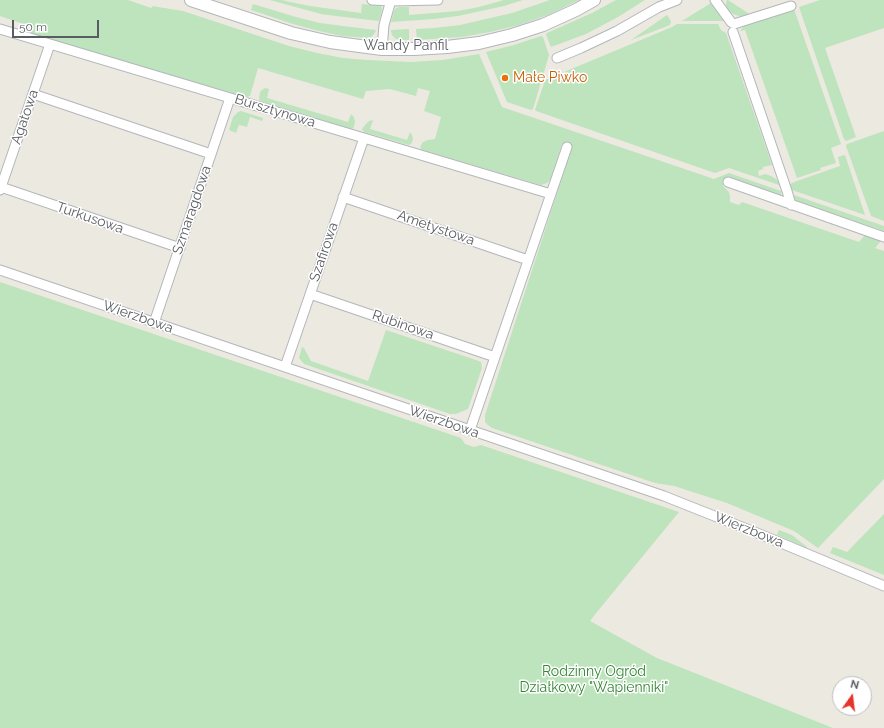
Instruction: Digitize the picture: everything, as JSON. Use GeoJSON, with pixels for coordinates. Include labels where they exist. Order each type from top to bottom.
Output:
{"type":"FeatureCollection","features":[{"type":"Feature","properties":{"kind":"street","name":"Wandy Panfil"},"geometry":{"type":"LineString","coordinates":[[191,0],[215,4],[292,33],[330,42],[382,49],[447,47],[479,43],[512,35],[543,25],[594,0]]}},
{"type":"Feature","properties":{"kind":"street"},"geometry":{"type":"LineString","coordinates":[[372,0],[438,0]]}},
{"type":"Feature","properties":{"kind":"street"},"geometry":{"type":"LineString","coordinates":[[557,58],[602,38],[659,7],[677,0]]}},
{"type":"Feature","properties":{"kind":"street"},"geometry":{"type":"LineString","coordinates":[[715,0],[734,24],[791,6]]}},
{"type":"Feature","properties":{"kind":"street"},"geometry":{"type":"LineString","coordinates":[[382,49],[384,26],[391,1]]}},
{"type":"Feature","properties":{"kind":"street","name":"Bursztynowa"},"geometry":{"type":"LineString","coordinates":[[0,29],[551,194]]}},
{"type":"Feature","properties":{"kind":"street"},"geometry":{"type":"LineString","coordinates":[[733,32],[788,191],[791,204]]}},
{"type":"Feature","properties":{"kind":"street","name":"Agatowa"},"geometry":{"type":"LineString","coordinates":[[0,189],[50,44]]}},
{"type":"Feature","properties":{"kind":"street"},"geometry":{"type":"LineString","coordinates":[[33,94],[211,154]]}},
{"type":"Feature","properties":{"kind":"street","name":"Szmaragdowa"},"geometry":{"type":"LineString","coordinates":[[154,323],[230,98]]}},
{"type":"Feature","properties":{"kind":"street","name":"Szafirowa"},"geometry":{"type":"LineString","coordinates":[[285,367],[364,138]]}},
{"type":"Feature","properties":{"kind":"street"},"geometry":{"type":"LineString","coordinates":[[470,430],[567,147]]}},
{"type":"Feature","properties":{"kind":"street"},"geometry":{"type":"LineString","coordinates":[[728,182],[884,237]]}},
{"type":"Feature","properties":{"kind":"street","name":"Turkusowa"},"geometry":{"type":"LineString","coordinates":[[0,189],[180,248]]}},
{"type":"Feature","properties":{"kind":"street","name":"Ametystowa"},"geometry":{"type":"LineString","coordinates":[[343,197],[528,260]]}},
{"type":"Feature","properties":{"kind":"street","name":"Wierzbowa"},"geometry":{"type":"LineString","coordinates":[[0,270],[664,496],[884,586]]}},
{"type":"Feature","properties":{"kind":"street","name":"Rubinowa"},"geometry":{"type":"LineString","coordinates":[[310,294],[495,357]]}},
{"type":"Feature","properties":{"kind":"green space"},"geometry":{"type":"Polygon","coordinates":[[[0,0],[128,0],[151,8],[153,6],[183,11],[289,46],[343,58],[411,62],[443,60],[479,54],[502,107],[714,179],[729,173],[781,191],[781,196],[726,177],[723,186],[729,192],[730,202],[739,205],[742,202],[859,242],[865,235],[881,241],[875,248],[884,251],[884,479],[818,548],[794,531],[727,503],[674,486],[655,483],[492,428],[485,422],[485,415],[572,147],[562,144],[550,180],[541,185],[422,150],[420,147],[423,142],[435,139],[441,117],[424,111],[430,91],[418,88],[416,96],[390,89],[366,91],[363,99],[258,68],[250,96],[247,97],[30,35],[32,27],[0,16],[0,0]]]}},
{"type":"Feature","properties":{"kind":"green space"},"geometry":{"type":"Polygon","coordinates":[[[270,0],[282,0],[310,6],[361,13],[362,4],[380,6],[382,7],[382,10],[379,21],[321,14],[270,0]]]}},
{"type":"Feature","properties":{"kind":"green space"},"geometry":{"type":"Polygon","coordinates":[[[504,0],[523,0],[504,6],[458,16],[391,22],[394,11],[396,8],[400,7],[409,7],[409,15],[458,11],[504,0]]]}},
{"type":"Feature","properties":{"kind":"green space"},"geometry":{"type":"Polygon","coordinates":[[[550,0],[579,0],[548,15],[519,25],[462,37],[417,40],[416,29],[460,25],[512,13],[550,0]]]}},
{"type":"Feature","properties":{"kind":"green space"},"geometry":{"type":"Polygon","coordinates":[[[616,0],[645,0],[618,17],[586,34],[551,47],[546,35],[547,33],[592,13],[616,0]]]}},
{"type":"Feature","properties":{"kind":"green space"},"geometry":{"type":"Polygon","coordinates":[[[727,0],[751,15],[739,16],[733,14],[726,7],[727,0]]]}},
{"type":"Feature","properties":{"kind":"green space"},"geometry":{"type":"Polygon","coordinates":[[[820,0],[884,0],[884,28],[825,48],[856,137],[846,141],[844,139],[799,7],[820,0]]]}},
{"type":"Feature","properties":{"kind":"green space"},"geometry":{"type":"Polygon","coordinates":[[[711,3],[724,21],[682,21],[711,3]]]}},
{"type":"Feature","properties":{"kind":"green space"},"geometry":{"type":"Polygon","coordinates":[[[253,4],[320,23],[376,30],[371,37],[367,38],[342,36],[293,24],[251,10],[253,4]]]}},
{"type":"Feature","properties":{"kind":"green space"},"geometry":{"type":"Polygon","coordinates":[[[794,9],[841,144],[831,148],[836,163],[797,178],[745,30],[740,31],[744,26],[794,9]]]}},
{"type":"Feature","properties":{"kind":"green space"},"geometry":{"type":"Polygon","coordinates":[[[667,15],[671,21],[670,25],[631,40],[667,15]]]}},
{"type":"Feature","properties":{"kind":"green space"},"geometry":{"type":"Polygon","coordinates":[[[677,24],[718,24],[721,30],[726,33],[772,165],[763,167],[763,169],[758,171],[759,176],[765,174],[771,176],[782,186],[729,168],[715,173],[535,110],[545,80],[677,24]]]}},
{"type":"Feature","properties":{"kind":"green space"},"geometry":{"type":"Polygon","coordinates":[[[409,29],[409,40],[396,39],[392,35],[391,30],[409,29]]]}},
{"type":"Feature","properties":{"kind":"green space"},"geometry":{"type":"Polygon","coordinates":[[[541,36],[543,37],[549,55],[533,109],[531,110],[507,102],[486,52],[541,36]]]}},
{"type":"Feature","properties":{"kind":"green space"},"geometry":{"type":"Polygon","coordinates":[[[265,88],[269,89],[267,98],[348,122],[351,114],[354,117],[354,127],[352,129],[260,101],[260,92],[265,88]]]}},
{"type":"Feature","properties":{"kind":"green space"},"geometry":{"type":"Polygon","coordinates":[[[241,111],[263,118],[262,121],[250,117],[247,127],[239,125],[236,133],[229,130],[233,117],[241,111]]]}},
{"type":"Feature","properties":{"kind":"green space"},"geometry":{"type":"Polygon","coordinates":[[[373,120],[370,129],[407,140],[410,132],[413,139],[411,144],[409,145],[364,132],[362,129],[365,125],[369,121],[373,120]]]}},
{"type":"Feature","properties":{"kind":"green space"},"geometry":{"type":"Polygon","coordinates":[[[884,131],[884,221],[871,216],[846,146],[847,144],[884,131]]]}},
{"type":"Feature","properties":{"kind":"green space"},"geometry":{"type":"Polygon","coordinates":[[[845,155],[865,215],[792,190],[790,184],[840,166],[838,157],[845,155]]]}},
{"type":"Feature","properties":{"kind":"green space"},"geometry":{"type":"Polygon","coordinates":[[[794,195],[884,226],[884,231],[796,201],[794,199],[794,195]]]}},
{"type":"Feature","properties":{"kind":"green space","name":"Rodzinny Ogród Działkowy \"Wapienniki\""},"geometry":{"type":"Polygon","coordinates":[[[0,282],[461,438],[465,444],[474,447],[481,445],[679,512],[590,621],[657,658],[833,728],[0,728],[0,282]]]}},
{"type":"Feature","properties":{"kind":"green space"},"geometry":{"type":"Polygon","coordinates":[[[386,330],[481,362],[482,368],[468,409],[456,414],[450,414],[304,364],[299,358],[302,347],[311,361],[368,381],[386,330]]]}},
{"type":"Feature","properties":{"kind":"green space"},"geometry":{"type":"Polygon","coordinates":[[[884,514],[884,575],[830,553],[833,547],[847,552],[884,514]]]}},
{"type":"Feature","properties":{"kind":"green space"},"geometry":{"type":"Polygon","coordinates":[[[779,530],[792,535],[807,548],[777,535],[779,530]]]}},
{"type":"Feature","properties":{"kind":"place","name":"Małe Piwko"},"geometry":{"type":"Point","coordinates":[505,78]}}]}
